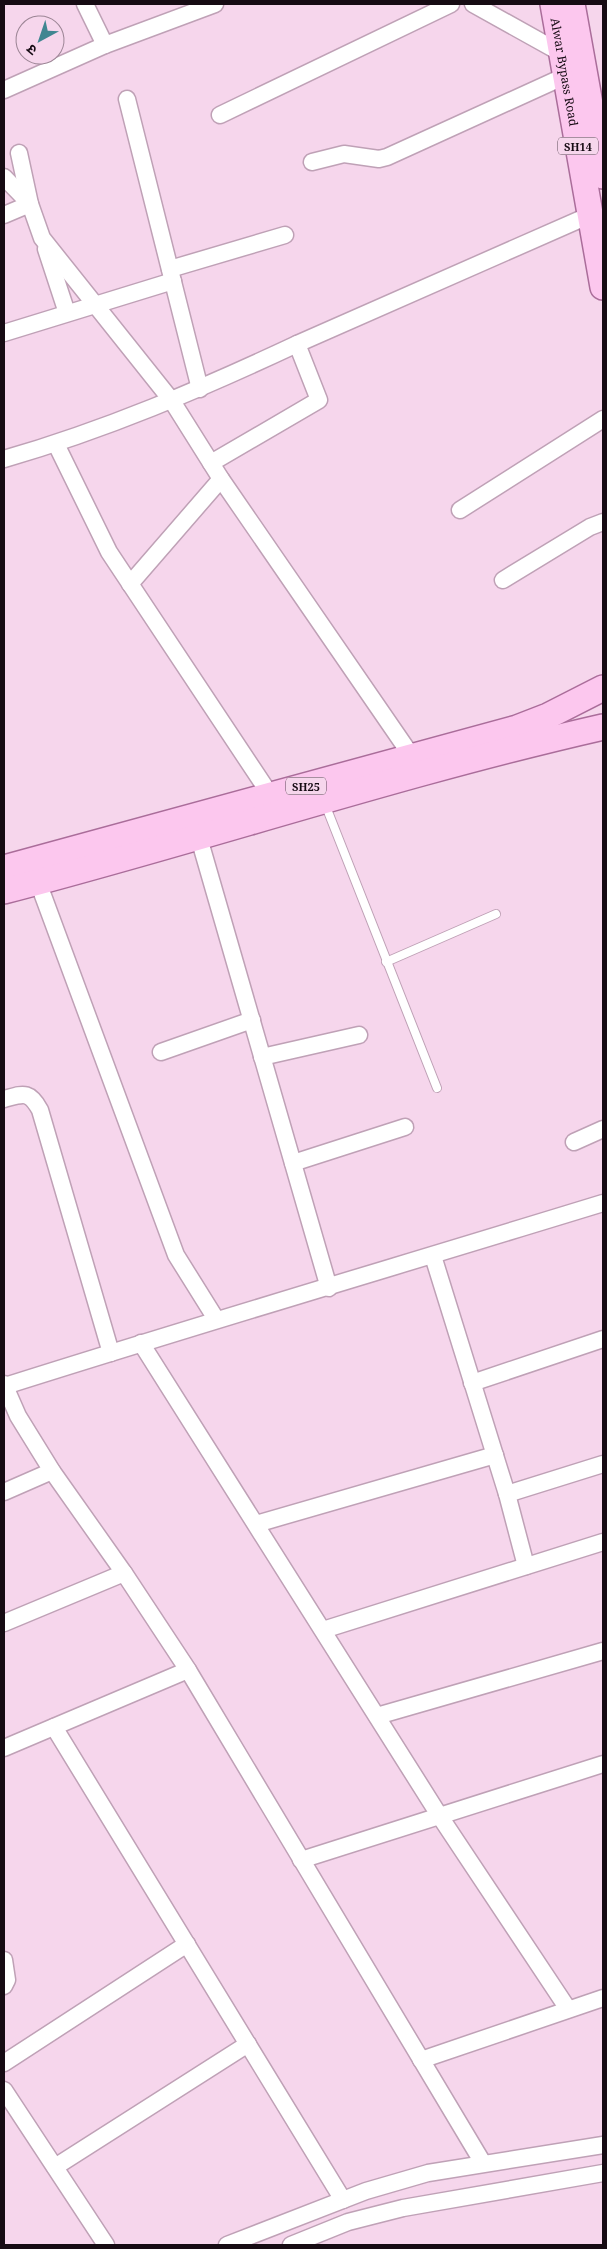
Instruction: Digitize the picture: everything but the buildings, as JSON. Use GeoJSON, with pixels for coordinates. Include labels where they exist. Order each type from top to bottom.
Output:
{"type":"FeatureCollection","features":[{"type":"Feature","properties":{"kind":"main road","name":"Alwar Bypass Road"},"geometry":{"type":"LineString","coordinates":[[553,4],[603,287]]}},
{"type":"Feature","properties":{"kind":"main road","name":"Alwar Bypass Road"},"geometry":{"type":"LineString","coordinates":[[572,4],[603,176]]}},
{"type":"Feature","properties":{"kind":"main road","name":"SH25"},"geometry":{"type":"LineString","coordinates":[[4,868],[413,758],[517,728],[548,716],[603,688]]}},
{"type":"Feature","properties":{"kind":"main road","name":"SH25"},"geometry":{"type":"LineString","coordinates":[[4,891],[534,743],[603,727]]}},
{"type":"Feature","properties":{"kind":"street"},"geometry":{"type":"LineString","coordinates":[[85,4],[105,45]]}},
{"type":"Feature","properties":{"kind":"street"},"geometry":{"type":"LineString","coordinates":[[4,90],[105,45],[215,4]]}},
{"type":"Feature","properties":{"kind":"street"},"geometry":{"type":"LineString","coordinates":[[220,115],[452,4]]}},
{"type":"Feature","properties":{"kind":"street"},"geometry":{"type":"LineString","coordinates":[[312,162],[344,154],[379,159],[387,157],[563,65],[473,4]]}},
{"type":"Feature","properties":{"kind":"street"},"geometry":{"type":"LineString","coordinates":[[127,99],[200,390]]}},
{"type":"Feature","properties":{"kind":"street"},"geometry":{"type":"LineString","coordinates":[[19,153],[30,204],[67,313]]}},
{"type":"Feature","properties":{"kind":"street"},"geometry":{"type":"LineString","coordinates":[[4,177],[30,204]]}},
{"type":"Feature","properties":{"kind":"street"},"geometry":{"type":"LineString","coordinates":[[4,215],[30,204]]}},
{"type":"Feature","properties":{"kind":"street"},"geometry":{"type":"LineString","coordinates":[[4,459],[56,444],[200,390],[297,344],[590,215]]}},
{"type":"Feature","properties":{"kind":"street"},"geometry":{"type":"LineString","coordinates":[[4,333],[95,304],[285,235]]}},
{"type":"Feature","properties":{"kind":"street"},"geometry":{"type":"LineString","coordinates":[[42,238],[172,401],[221,479],[413,758]]}},
{"type":"Feature","properties":{"kind":"street"},"geometry":{"type":"LineString","coordinates":[[211,463],[319,400],[297,344]]}},
{"type":"Feature","properties":{"kind":"street"},"geometry":{"type":"LineString","coordinates":[[460,510],[603,420]]}},
{"type":"Feature","properties":{"kind":"street"},"geometry":{"type":"LineString","coordinates":[[56,444],[109,552],[270,796]]}},
{"type":"Feature","properties":{"kind":"street"},"geometry":{"type":"LineString","coordinates":[[130,584],[221,479]]}},
{"type":"Feature","properties":{"kind":"street"},"geometry":{"type":"LineString","coordinates":[[503,580],[590,527],[603,522]]}},
{"type":"Feature","properties":{"kind":"street"},"geometry":{"type":"LineString","coordinates":[[199,838],[329,1288]]}},
{"type":"Feature","properties":{"kind":"street"},"geometry":{"type":"LineString","coordinates":[[38,882],[176,1255],[216,1320]]}},
{"type":"Feature","properties":{"kind":"street"},"geometry":{"type":"LineString","coordinates":[[161,1052],[252,1020]]}},
{"type":"Feature","properties":{"kind":"street"},"geometry":{"type":"LineString","coordinates":[[262,1057],[359,1035]]}},
{"type":"Feature","properties":{"kind":"street"},"geometry":{"type":"LineString","coordinates":[[4,1099],[24,1094],[34,1099],[40,1110],[110,1353]]}},
{"type":"Feature","properties":{"kind":"street"},"geometry":{"type":"LineString","coordinates":[[293,1163],[405,1127]]}},
{"type":"Feature","properties":{"kind":"street"},"geometry":{"type":"LineString","coordinates":[[574,1142],[603,1129]]}},
{"type":"Feature","properties":{"kind":"street"},"geometry":{"type":"LineString","coordinates":[[483,2163],[188,1670],[124,1573],[52,1471],[18,1416],[4,1385],[216,1320],[329,1288],[603,1203]]}},
{"type":"Feature","properties":{"kind":"street"},"geometry":{"type":"LineString","coordinates":[[433,1256],[496,1455],[526,1566]]}},
{"type":"Feature","properties":{"kind":"street"},"geometry":{"type":"LineString","coordinates":[[472,1383],[603,1339]]}},
{"type":"Feature","properties":{"kind":"street"},"geometry":{"type":"LineString","coordinates":[[141,1343],[440,1815],[568,2009]]}},
{"type":"Feature","properties":{"kind":"street"},"geometry":{"type":"LineString","coordinates":[[256,1524],[496,1455]]}},
{"type":"Feature","properties":{"kind":"street"},"geometry":{"type":"LineString","coordinates":[[507,1494],[603,1464]]}},
{"type":"Feature","properties":{"kind":"street"},"geometry":{"type":"LineString","coordinates":[[4,1492],[52,1471]]}},
{"type":"Feature","properties":{"kind":"street"},"geometry":{"type":"LineString","coordinates":[[323,1630],[603,1542]]}},
{"type":"Feature","properties":{"kind":"street"},"geometry":{"type":"LineString","coordinates":[[4,1623],[124,1573]]}},
{"type":"Feature","properties":{"kind":"street"},"geometry":{"type":"LineString","coordinates":[[377,1716],[603,1651]]}},
{"type":"Feature","properties":{"kind":"street"},"geometry":{"type":"LineString","coordinates":[[4,1748],[188,1670]]}},
{"type":"Feature","properties":{"kind":"street"},"geometry":{"type":"LineString","coordinates":[[54,1727],[343,2200]]}},
{"type":"Feature","properties":{"kind":"street"},"geometry":{"type":"LineString","coordinates":[[301,1860],[603,1764]]}},
{"type":"Feature","properties":{"kind":"street"},"geometry":{"type":"LineString","coordinates":[[4,2063],[187,1944]]}},
{"type":"Feature","properties":{"kind":"street"},"geometry":{"type":"LineString","coordinates":[[4,1960],[7,1980],[4,1986]]}},
{"type":"Feature","properties":{"kind":"street"},"geometry":{"type":"LineString","coordinates":[[421,2060],[603,1998]]}},
{"type":"Feature","properties":{"kind":"street"},"geometry":{"type":"LineString","coordinates":[[55,2167],[248,2044]]}},
{"type":"Feature","properties":{"kind":"street"},"geometry":{"type":"LineString","coordinates":[[4,2090],[106,2245]]}},
{"type":"Feature","properties":{"kind":"street"},"geometry":{"type":"LineString","coordinates":[[228,2245],[366,2191],[428,2173],[603,2145]]}},
{"type":"Feature","properties":{"kind":"street"},"geometry":{"type":"LineString","coordinates":[[291,2245],[348,2222],[403,2208],[603,2173]]}},
{"type":"Feature","properties":{"kind":"lane"},"geometry":{"type":"LineString","coordinates":[[324,802],[437,1088]]}},
{"type":"Feature","properties":{"kind":"lane"},"geometry":{"type":"LineString","coordinates":[[386,962],[496,914]]}}]}
